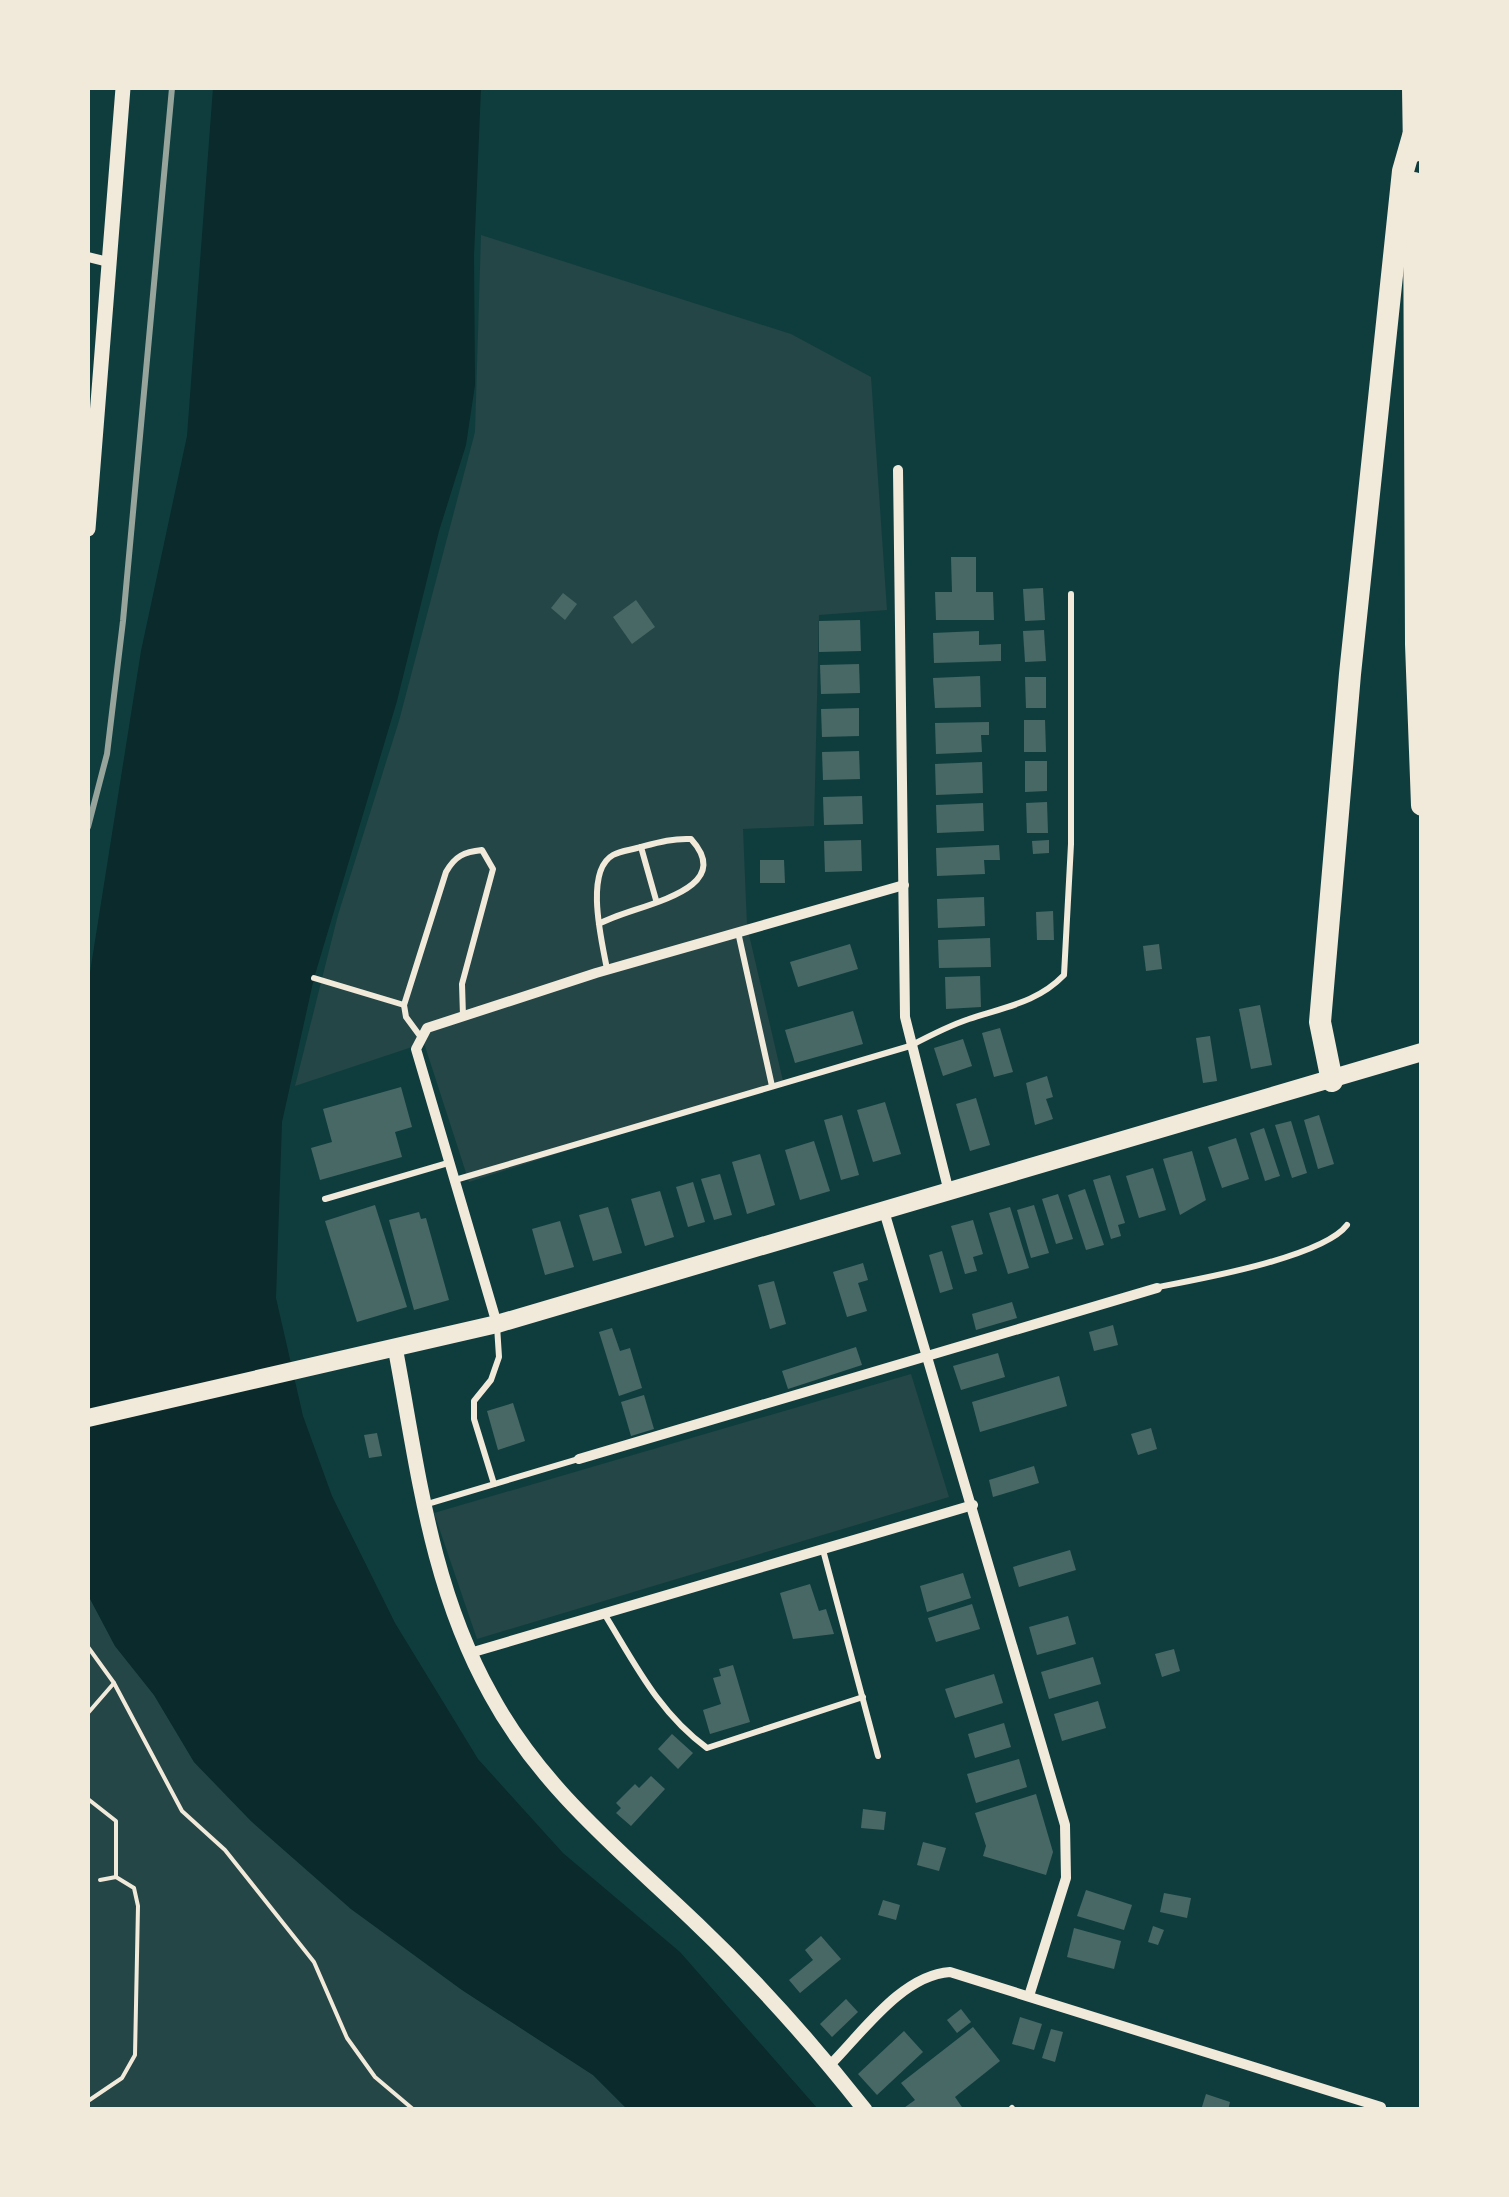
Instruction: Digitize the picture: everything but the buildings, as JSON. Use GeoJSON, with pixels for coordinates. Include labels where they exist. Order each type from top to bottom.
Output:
{"type":"FeatureCollection","features":[{"type":"Feature","properties":{"kind":"highway"},"geometry":{"type":"LineString","coordinates":[[1413,88],[1416,644],[1422,805]]}},
{"type":"Feature","properties":{"kind":"highway"},"geometry":{"type":"LineString","coordinates":[[1332,1080],[1320,1022],[1346,713],[1403,171],[1413,136]]}},
{"type":"Feature","properties":{"kind":"main road"},"geometry":{"type":"LineString","coordinates":[[88,1418],[496,1324],[1422,1052]]}},
{"type":"Feature","properties":{"kind":"street"},"geometry":{"type":"LineString","coordinates":[[88,529],[123,88]]}},
{"type":"Feature","properties":{"kind":"street"},"geometry":{"type":"LineString","coordinates":[[88,257],[108,262]]}},
{"type":"Feature","properties":{"kind":"street"},"geometry":{"type":"LineString","coordinates":[[898,470],[905,1017],[950,1192]]}},
{"type":"Feature","properties":{"kind":"street"},"geometry":{"type":"LineString","coordinates":[[496,1324],[416,1049],[427,1028],[607,970],[904,885]]}},
{"type":"Feature","properties":{"kind":"street"},"geometry":{"type":"LineString","coordinates":[[884,1211],[1065,1825],[1066,1878],[1029,1996]]}},
{"type":"Feature","properties":{"kind":"street"},"geometry":{"type":"LineString","coordinates":[[579,1459],[1157,1288]]}},
{"type":"Feature","properties":{"kind":"street"},"geometry":{"type":"LineString","coordinates":[[395,1348],[421,1506],[436,1564],[470,1653],[518,1740],[585,1821],[700,1926],[830,2065],[865,2110]]}},
{"type":"Feature","properties":{"kind":"street"},"geometry":{"type":"LineString","coordinates":[[470,1653],[973,1505]]}},
{"type":"Feature","properties":{"kind":"street"},"geometry":{"type":"LineString","coordinates":[[830,2065],[912,1984],[933,1973],[950,1972],[1380,2108]]}},
{"type":"Feature","properties":{"kind":"lane"},"geometry":{"type":"LineString","coordinates":[[455,1180],[910,1046],[968,1019],[1026,1002],[1049,990],[1064,975],[1071,844],[1071,594]]}},
{"type":"Feature","properties":{"kind":"lane"},"geometry":{"type":"LineString","coordinates":[[599,924],[688,890],[701,880],[706,865],[691,840],[673,838],[613,855],[603,864],[596,889],[599,924],[607,970]]}},
{"type":"Feature","properties":{"kind":"lane"},"geometry":{"type":"LineString","coordinates":[[641,847],[656,900]]}},
{"type":"Feature","properties":{"kind":"lane"},"geometry":{"type":"LineString","coordinates":[[420,1036],[406,1017],[404,1004],[446,872],[452,860],[466,852],[482,850],[493,870],[462,984],[463,1016]]}},
{"type":"Feature","properties":{"kind":"lane"},"geometry":{"type":"LineString","coordinates":[[738,932],[772,1086]]}},
{"type":"Feature","properties":{"kind":"lane"},"geometry":{"type":"LineString","coordinates":[[314,978],[404,1004]]}},
{"type":"Feature","properties":{"kind":"lane"},"geometry":{"type":"LineString","coordinates":[[326,1199],[450,1162]]}},
{"type":"Feature","properties":{"kind":"lane"},"geometry":{"type":"LineString","coordinates":[[1157,1288],[1276,1259],[1339,1236],[1347,1225]]}},
{"type":"Feature","properties":{"kind":"lane"},"geometry":{"type":"LineString","coordinates":[[494,1484],[474,1420],[474,1402],[490,1380],[499,1357],[496,1324]]}},
{"type":"Feature","properties":{"kind":"lane"},"geometry":{"type":"LineString","coordinates":[[421,1506],[579,1459]]}},
{"type":"Feature","properties":{"kind":"lane"},"geometry":{"type":"LineString","coordinates":[[823,1549],[878,1756]]}},
{"type":"Feature","properties":{"kind":"lane"},"geometry":{"type":"LineString","coordinates":[[604,1613],[653,1696],[682,1730],[707,1748],[863,1698]]}},
{"type":"Feature","properties":{"kind":"path"},"geometry":{"type":"LineString","coordinates":[[88,1647],[114,1683],[182,1812],[225,1850],[314,1962],[347,2038],[375,2077],[414,2110]]}},
{"type":"Feature","properties":{"kind":"path"},"geometry":{"type":"LineString","coordinates":[[88,1714],[114,1683]]}},
{"type":"Feature","properties":{"kind":"path"},"geometry":{"type":"LineString","coordinates":[[88,1799],[116,1821],[116,1878]]}},
{"type":"Feature","properties":{"kind":"path"},"geometry":{"type":"LineString","coordinates":[[88,2101],[122,2078],[135,2055],[138,2034],[138,1906],[134,1888],[116,1878],[100,1880]]}},
{"type":"Feature","properties":{"kind":"shaded area"},"geometry":{"type":"Polygon","coordinates":[[[213,88],[481,88],[474,256],[475,385],[466,445],[439,531],[397,701],[314,978],[282,1122],[276,1298],[303,1416],[332,1496],[395,1623],[478,1759],[563,1853],[680,1952],[818,2109],[627,2109],[593,2075],[462,1990],[351,1909],[251,1821],[194,1762],[154,1695],[115,1646],[88,1595],[88,985],[141,651],[187,436],[213,88]]]}},
{"type":"Feature","properties":{"kind":"shaded area"},"geometry":{"type":"Polygon","coordinates":[[[481,235],[791,334],[871,377],[887,610],[819,615],[814,826],[743,829],[747,926],[783,1081],[469,1182],[424,1043],[295,1086],[338,915],[399,721],[475,432],[481,235]]]}},
{"type":"Feature","properties":{"kind":"shaded area"},"geometry":{"type":"Polygon","coordinates":[[[911,1374],[949,1497],[477,1639],[434,1513],[911,1374]]]}},
{"type":"Feature","properties":{"kind":"shaded area"},"geometry":{"type":"Polygon","coordinates":[[[88,1595],[115,1646],[154,1695],[194,1762],[251,1821],[351,1909],[462,1990],[593,2075],[627,2109],[88,2109],[88,1595]]]}},
{"type":"Feature","properties":{"kind":"railway"},"geometry":{"type":"LineString","coordinates":[[88,827],[107,754],[123,621],[172,88]]}}]}
